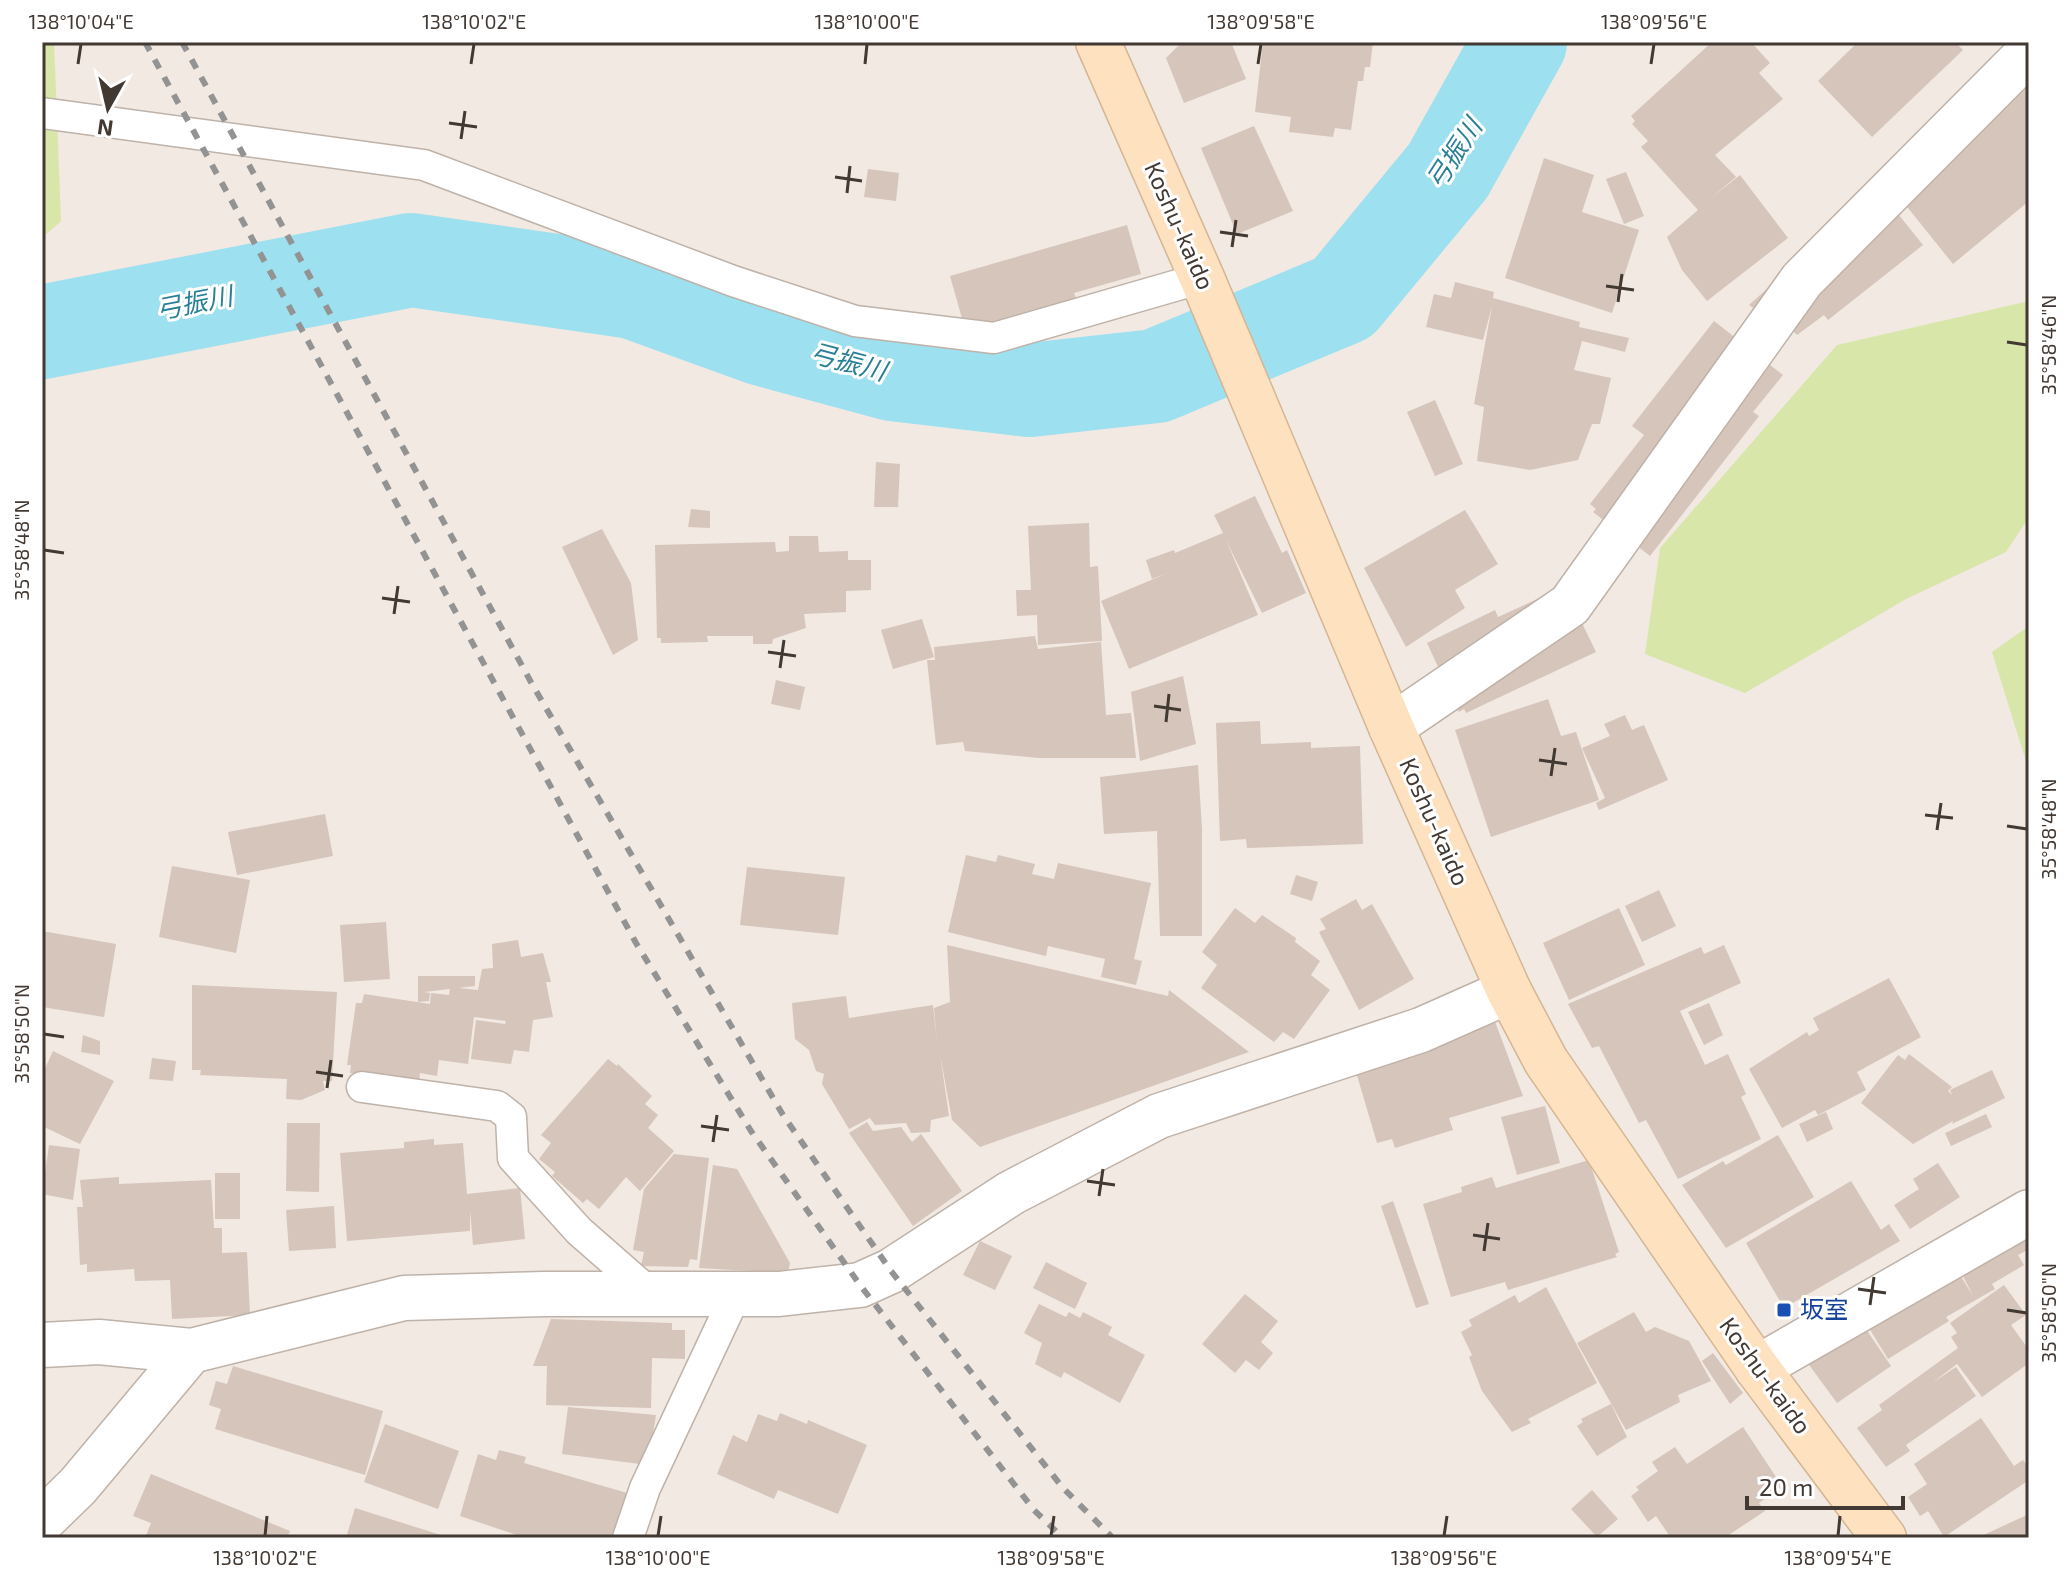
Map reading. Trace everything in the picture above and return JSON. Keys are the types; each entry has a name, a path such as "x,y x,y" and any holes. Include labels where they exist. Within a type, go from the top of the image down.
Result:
{"main road":[{"name":"Koshu-kaido","path":"1098,42 1202,278 1391,727 1509,991 1546,1061 1757,1368 1884,1538"}],"street":[{"path":"1391,727 1570,605 1802,280 2029,52"},
{"path":"42,1345 99,1342 191,1351 404,1298 779,1294 860,1285 891,1271 1011,1193 1159,1116 1421,1030 1509,991"},
{"path":"1757,1368 2029,1212"},
{"path":"42,1521 78,1486 191,1351"}],"lane":[{"path":"42,113 424,165 733,281 855,321 994,338 1202,278"},
{"path":"362,1087 497,1106 511,1117 513,1158 579,1231 651,1294"},
{"path":"628,1538 645,1488 736,1294"}],"green space":[{"path":"42,42 54,42 61,221 42,238"},
{"path":"2029,301 2029,517 2006,552 1906,599 1745,693 1645,654 1660,548 1837,345"},
{"path":"2029,626 2029,771 1992,652"}],"building":[{"path":"1182,42 1231,42 1246,79 1184,103 1166,58"},
{"path":"1263,42 1373,42 1370,67 1365,67 1363,81 1358,81 1351,130 1335,128 1333,137 1289,132 1291,117 1255,112"},
{"path":"1712,42 1751,42 1770,63 1759,73 1783,99 1715,155 1736,177 1710,199 1740,175 1788,238 1707,301 1682,270 1667,237 1698,210 1641,147 1648,141 1632,124 1635,121 1631,116"},
{"path":"1858,42 1955,42 1963,50 1872,137 1818,81"},
{"path":"2029,69 2029,201 1953,264 1900,198"},
{"path":"1254,126 1293,211 1237,234 1201,148"},
{"path":"1544,158 1594,175 1582,212 1639,230 1612,313 1505,278"},
{"path":"868,169 899,173 896,201 864,197"},
{"path":"1626,172 1644,216 1624,224 1606,179"},
{"path":"1878,189 1923,245 1828,320 1824,315 1797,335 1780,319 1775,324 1749,305"},
{"path":"1127,225 1141,274 1074,293 1076,298 1059,303 1060,308 1038,315 1037,309 1022,313 1023,319 965,329 950,276"},
{"path":"1455,282 1494,292 1493,298 1580,322 1579,327 1629,338 1625,352 1582,341 1574,370 1611,378 1600,424 1592,424 1578,460 1530,470 1477,461 1484,407 1474,404 1492,306 1483,340 1426,327 1434,294 1451,298"},
{"path":"1714,321 1783,375 1753,412 1759,416 1650,556 1593,512 1596,509 1590,504 1644,435 1632,426"},
{"path":"1435,400 1463,464 1435,476 1407,412"},
{"path":"876,462 900,464 898,507 874,507"},
{"path":"1255,496 1282,553 1287,550 1306,593 1262,613 1226,540 1258,615 1129,669 1101,601 1168,573 1152,579 1146,560 1174,550 1175,553 1223,533 1214,515"},
{"path":"691,509 710,511 710,528 688,527"},
{"path":"1465,510 1498,564 1455,590 1465,608 1406,647 1364,568"},
{"path":"1089,523 1090,567 1098,566 1102,641 1038,645 1037,615 1017,616 1016,590 1031,590 1028,526"},
{"path":"602,529 631,583 638,640 613,655 562,547"},
{"path":"789,536 818,536 819,552 848,551 848,560 871,560 871,590 846,591 846,612 804,614 806,628 773,639 772,644 753,644 753,636 707,636 708,642 661,643 661,638 657,638 655,545 775,542 776,552 789,551"},
{"path":"1559,589 1569,596 1596,652 1466,713 1464,709 1459,712 1427,643 1495,610 1498,617"},
{"path":"922,619 934,657 893,669 881,630"},
{"path":"1035,636 1038,649 1101,642 1106,715 1131,713 1136,758 1039,758 965,751 963,742 936,745 927,660 935,660 934,647"},
{"path":"1183,676 1196,744 1140,761 1131,692"},
{"path":"776,680 805,687 800,710 771,704"},
{"path":"1548,699 1561,736 1576,732 1599,800 1491,837 1455,730"},
{"path":"1625,715 1632,730 1644,725 1668,780 1599,810 1596,803 1605,798 1582,748 1610,736 1604,724"},
{"path":"1260,721 1261,744 1311,742 1311,748 1360,746 1363,844 1247,848 1246,839 1220,841 1216,723"},
{"path":"1198,765 1202,829 1202,936 1160,936 1157,831 1104,834 1100,777"},
{"path":"325,814 333,856 237,875 228,832"},
{"path":"966,855 996,862 998,855 1035,864 1032,874 1054,879 1058,863 1151,883 1134,959 1142,961 1136,985 1101,977 1105,959 1048,946 1046,956 948,932"},
{"path":"172,866 250,880 236,953 159,937"},
{"path":"747,867 845,877 838,935 740,925"},
{"path":"1296,875 1318,882 1312,901 1290,894"},
{"path":"1659,890 1676,926 1642,942 1625,906"},
{"path":"1356,899 1362,910 1372,904 1414,979 1359,1010 1319,932 1326,929 1320,919"},
{"path":"1235,908 1255,923 1262,915 1296,938 1295,942 1320,961 1311,975 1330,990 1294,1039 1283,1032 1274,1042 1201,988 1217,965 1202,952"},
{"path":"1619,908 1645,965 1569,1000 1543,943"},
{"path":"386,922 390,979 344,982 340,925"},
{"path":"42,931 116,944 104,1017 42,1007"},
{"path":"518,940 521,957 543,953 551,982 546,982 553,1017 533,1020 529,1052 514,1050 511,1064 471,1059 476,1020 505,1024 506,1021 474,1017 468,1064 439,1060 437,1076 420,1073 419,1082 350,1073 351,1065 347,1065 356,1003 362,1003 364,994 430,1004 431,993 449,995 450,987 478,990 482,969 493,968 492,944"},
{"path":"947,945 1168,996 1169,990 1249,1052 980,1147 952,1120 940,1054 949,1116 931,1120 930,1132 911,1133 906,1123 875,1125 870,1118 849,1129 822,1084 824,1074 816,1071 809,1050 795,1039 792,1003 846,996 849,1018 933,1005 937,1041 934,1008 950,1002"},
{"path":"1724,945 1741,983 1680,1011 1705,1065 1728,1054 1746,1094 1741,1097 1761,1139 1678,1179 1646,1120 1639,1123 1599,1046 1592,1048 1568,1004 1701,947 1704,954"},
{"path":"418,976 475,976 475,986 424,992 430,993 429,1001 418,1002"},
{"path":"1889,978 1921,1037 1857,1072 1866,1090 1818,1115 1815,1110 1782,1128 1749,1069 1807,1032 1809,1036 1819,1030 1813,1018"},
{"path":"192,985 337,992 332,1081 323,1081 325,1090 301,1100 286,1099 287,1079 200,1075 201,1070 192,1070"},
{"path":"1709,1003 1723,1035 1704,1045 1688,1012"},
{"path":"1494,1019 1523,1096 1449,1118 1453,1130 1395,1148 1392,1139 1377,1143 1353,1062"},
{"path":"83,1035 100,1041 100,1055 81,1052"},
{"path":"53,1051 114,1081 80,1144 42,1126 42,1075"},
{"path":"1909,1054 1952,1087 1948,1091 1952,1095 1950,1090 1992,1070 2005,1098 1952,1124 1953,1121 1913,1144 1861,1103 1898,1055 1905,1060"},
{"path":"152,1058 176,1061 173,1081 149,1079"},
{"path":"608,1059 618,1064 652,1096 645,1104 658,1115 648,1128 674,1151 640,1191 626,1177 599,1209 587,1199 583,1203 552,1176 555,1172 539,1159 551,1143 541,1135"},
{"path":"1545,1106 1560,1163 1517,1175 1501,1117"},
{"path":"1826,1112 1833,1129 1807,1142 1799,1124"},
{"path":"1986,1114 1992,1127 1951,1146 1945,1133"},
{"path":"867,1122 873,1131 901,1127 912,1142 921,1134 962,1191 913,1226 849,1133"},
{"path":"287,1123 320,1123 319,1192 286,1191"},
{"path":"1778,1135 1814,1197 1726,1248 1682,1185 1723,1161 1726,1165"},
{"path":"434,1139 434,1145 463,1143 467,1194 520,1188 525,1239 473,1245 470,1210 470,1231 347,1241 340,1153 404,1148 404,1142"},
{"path":"49,1145 80,1149 73,1200 42,1194"},
{"path":"674,1154 709,1158 697,1260 690,1259 688,1267 641,1266 644,1252 633,1250 644,1189"},
{"path":"1589,1160 1619,1252 1615,1254 1617,1257 1508,1290 1505,1282 1451,1297 1423,1204 1462,1192 1461,1187 1492,1177 1496,1188"},
{"path":"1938,1163 1960,1197 1910,1229 1894,1205 1919,1189 1913,1179"},
{"path":"713,1165 737,1169 790,1263 788,1273 699,1268"},
{"path":"215,1173 240,1173 240,1219 215,1219"},
{"path":"119,1177 119,1184 211,1180 214,1228 222,1228 222,1253 247,1252 250,1315 172,1319 170,1280 135,1281 134,1269 87,1272 87,1264 80,1265 77,1207 83,1207 80,1180"},
{"path":"1851,1181 1881,1230 1889,1224 1900,1241 1784,1308 1746,1243"},
{"path":"1393,1201 1429,1304 1416,1308 1381,1206"},
{"path":"334,1206 336,1248 289,1251 286,1210"},
{"path":"2015,1217 2029,1241 2029,1249 2018,1255 2024,1265 1992,1284 1995,1289 1946,1317 1949,1321 1888,1359 1856,1307 1951,1260 1973,1296 1949,1248"},
{"path":"980,1241 1012,1256 995,1290 963,1275"},
{"path":"1046,1262 1087,1283 1075,1309 1033,1288"},
{"path":"2004,1285 2026,1315 2011,1325 2029,1350 2029,1363 1982,1397 1957,1364 1932,1383 1956,1367 1976,1396 1906,1445 1910,1451 1886,1467 1857,1428 1882,1410 1879,1405 1958,1348 1951,1337 1957,1333 1950,1323"},
{"path":"1546,1287 1597,1383 1528,1419 1531,1423 1512,1432 1482,1391 1469,1357 1472,1355 1461,1332 1472,1326 1469,1320 1515,1295 1519,1303"},
{"path":"1245,1294 1278,1321 1261,1342 1273,1353 1259,1370 1246,1360 1235,1373 1202,1344"},
{"path":"1039,1304 1066,1317 1069,1312 1080,1318 1083,1312 1112,1327 1108,1335 1145,1355 1120,1403 1064,1372 1061,1378 1035,1364 1042,1343 1024,1333"},
{"path":"1851,1307 1891,1366 1837,1403 1793,1343"},
{"path":"1634,1312 1646,1332 1655,1327 1689,1341 1711,1381 1678,1395 1680,1402 1626,1430 1577,1343"},
{"path":"551,1319 672,1323 672,1330 685,1330 685,1359 652,1358 651,1408 546,1405 547,1366 533,1366"},
{"path":"1713,1353 1743,1393 1730,1404 1702,1361"},
{"path":"233,1366 383,1411 365,1475 215,1429 221,1409 209,1405 216,1381 227,1384"},
{"path":"1611,1404 1627,1437 1597,1456 1577,1426 1583,1422 1581,1419"},
{"path":"568,1407 656,1415 648,1465 562,1454"},
{"path":"780,1413 807,1424 808,1420 867,1445 838,1514 778,1490 774,1499 717,1474 733,1435 747,1442 758,1414 777,1421"},
{"path":"1981,1418 2014,1466 2023,1460 2029,1468 2029,1480 1944,1537 1928,1511 1920,1516 1908,1497 1927,1484 1914,1464"},
{"path":"385,1424 459,1451 438,1509 364,1482"},
{"path":"1743,1427 1782,1486 1759,1503 1765,1511 1724,1538 1709,1535 1671,1538 1656,1516 1648,1522 1631,1496 1639,1490 1636,1487 1658,1471 1652,1462 1675,1447 1687,1464"},
{"path":"499,1450 526,1457 524,1463 634,1495 621,1538 526,1538 460,1516 478,1454 496,1460"},
{"path":"151,1474 290,1531 287,1538 145,1538 151,1523 133,1516"},
{"path":"1592,1490 1618,1519 1597,1537 1571,1509"},
{"path":"355,1508 441,1535 346,1538"},
{"path":"2029,1514 2029,1538 1977,1538"}],"waterway":[{"name":"弓振川","path":"42,332 411,260 633,292 763,339 892,374 1030,390 1156,376 1343,298 1448,171 1520,42"}],"railway":[{"path":"145,42 636,943 751,1131 860,1285 1034,1510 1063,1538"},
{"path":"182,42 532,684 783,1115 891,1271 1063,1488 1113,1538"}],"place":[{"name":"坂室","path":"1784,1310"}]}
